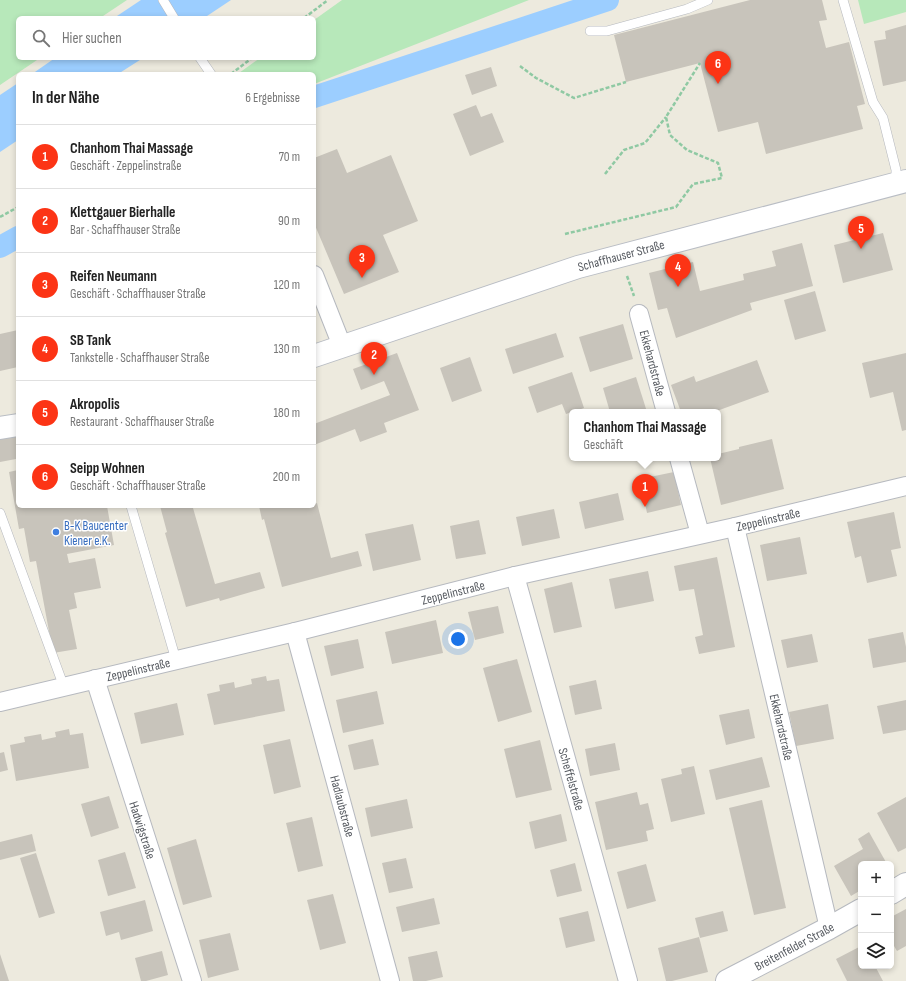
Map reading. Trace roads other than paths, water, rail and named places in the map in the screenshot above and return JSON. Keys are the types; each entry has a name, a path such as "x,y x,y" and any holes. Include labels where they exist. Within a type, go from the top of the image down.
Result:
{"main road":[{"name":"Schaffhauser Straße","path":"316,355 578,267 901,183"},
{"path":"0,428 16,425"},
{"path":"894,890 906,884"},
{"name":"Breitenfelder Straße","path":"727,981 858,912"}],"street":[{"path":"316,280 342,346"},
{"name":"Ekkehardstraße","path":"639,314 665,409"},
{"path":"680,461 700,534"},
{"name":"Zeppelinstraße","path":"0,702 295,632 515,576 735,527 906,486"},
{"name":"Ekkehardstraße","path":"735,527 829,928"},
{"name":"Scheffelstraße","path":"515,576 628,981"},
{"name":"Hadlaubstraße","path":"295,632 390,981"},
{"name":"Hadwigstraße","path":"95,679 192,981"}],"lane":[{"path":"163,0 173,16"},
{"path":"590,31 607,31 687,9 708,0"},
{"path":"843,0 873,102 883,118 896,170 901,183"},
{"path":"201,60 210,72"},
{"path":"132,508 176,660"},
{"path":"0,513 64,687"}],"water":[{"path":"141,0 231,0 207,16 117,16"},
{"path":"52,60 140,60 121,72 35,72"},
{"path":"16,84 16,141 0,152 0,95"}],"waterway":[{"path":"316,96 608,0"},
{"path":"0,247 16,238"}],"place":[{"name":"Seipp Wohnen","path":"718,84"},
{"name":"Akropolis","path":"861,249"},
{"name":"Reifen Neumann","path":"362,278"},
{"name":"SB Tank","path":"678,287"},
{"name":"Klettgauer Bierhalle","path":"374,375"},
{"name":"Chanhom Thai Massage","path":"645,507"},
{"name":"B-K Baucenter Kiener e.K.","path":"56,532"}]}
